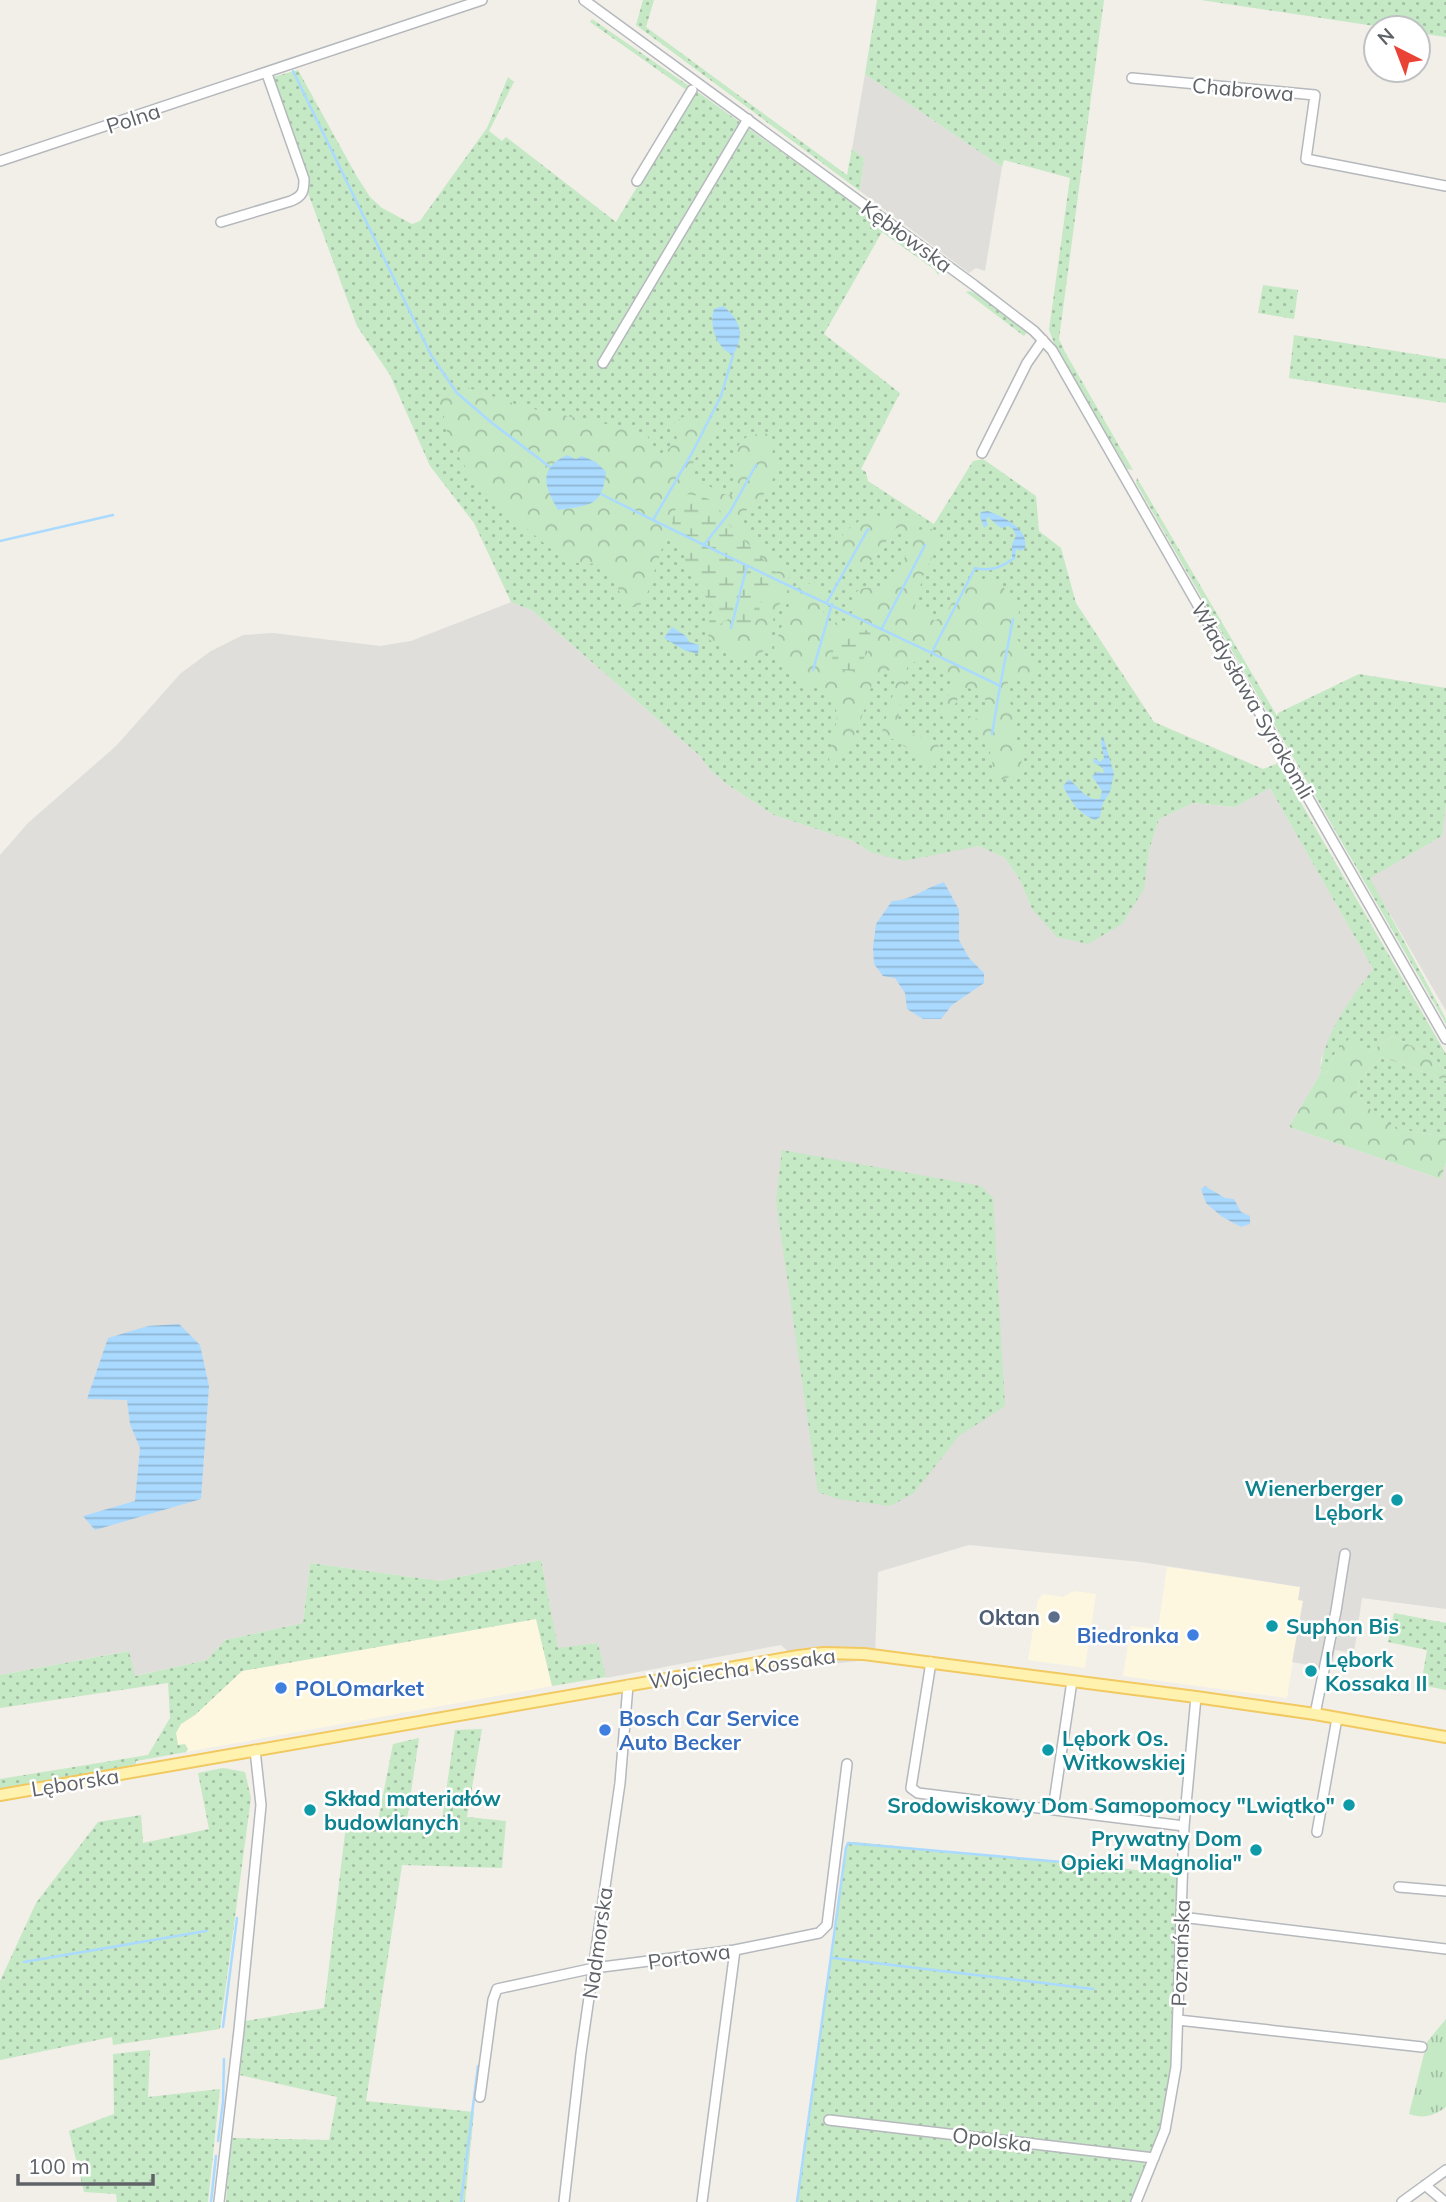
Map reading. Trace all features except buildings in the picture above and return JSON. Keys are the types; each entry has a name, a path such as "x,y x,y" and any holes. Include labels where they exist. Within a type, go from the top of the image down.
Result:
{"main road":[{"name":"Wojciecha Kossaka","path":"150,1770 824,1653 863,1654 931,1662 1196,1697 1446,1737"},
{"name":"Lęborska","path":"0,1795 150,1770"}],"street":[{"name":"Polna","path":"0,162 482,0"},
{"name":"Kębłowska","path":"584,0 974,285 1043,340 1059,361"},
{"path":"221,222 291,201 298,198 304,190 304,179 267,74"},
{"name":"Chabrowa","path":"1132,78 1315,95 1306,159 1446,186"},
{"path":"637,181 692,90"},
{"path":"603,363 748,119"},
{"path":"982,453 1027,363 1043,340"},
{"name":"Władysława Syrokomli","path":"1059,361 1446,1039"},
{"path":"1315,1714 1345,1553"},
{"path":"931,1662 912,1788 918,1793 1184,1826"},
{"path":"1053,1809 1072,1681"},
{"name":"Nadmorska","path":"564,2202 620,1783 628,1685"},
{"name":"Poznańska","path":"1136,2202 1166,2130 1173,2094 1184,1826 1196,1697"},
{"path":"1317,1832 1337,1718"},
{"path":"219,2202 261,1805 254,1750"},
{"name":"Portowa","path":"480,2097 493,2000 497,1989 594,1968 735,1950 819,1933 827,1925 847,1764"},
{"path":"1399,1887 1446,1891"},
{"path":"1181,1917 1446,1949"},
{"path":"702,2202 735,1950"},
{"path":"1178,2020 1422,2047"},
{"name":"Opolska","path":"829,2120 1154,2158"},
{"path":"1402,2202 1446,2170"},
{"path":"1425,2185 1445,2202"}],"shaded area":[{"path":"865,74 1002,167 985,271 976,268 969,273 860,191 864,158 852,149"},
{"path":"511,602 533,611 700,756 710,770 774,815 853,841 870,852 949,850 979,846 1005,858 1020,880 1032,909 1122,924 1143,889 1149,850 1159,819 1193,803 1235,807 1270,788 1373,969 1349,1003 1321,1059 1320,1074 1289,1127 1441,1179 1446,1162 1446,1609 1362,1598 1354,1653 1335,1650 1332,1669 1292,1662 1303,1601 1298,1600 1300,1587 1141,1562 969,1545 878,1572 875,1659 805,1667 781,1645 606,1678 598,1643 558,1649 541,1560 440,1581 310,1563 303,1623 225,1640 207,1660 134,1676 128,1651 0,1675 0,855 28,823 116,746 181,673 211,651 243,635 273,633 380,646 411,641"},
{"path":"1446,803 1446,1011 1369,878 1442,836"},
{"path":"1167,1567 1300,1587 1303,1600 1287,1698 1123,1676 1131,1626 1158,1629"},
{"path":"1074,1591 1096,1594 1085,1668 1028,1660 1038,1600 1043,1594 1063,1597"},
{"path":"536,1619 552,1686 186,1752 188,1749 178,1745 176,1733 181,1724 195,1715 242,1671"}],"green space":[{"path":"643,0 654,0 646,27 847,175 852,149 864,158 860,191 636,25"},
{"path":"877,0 1104,0 1059,339 1133,470 1127,469 1055,345 1049,330 1070,178 1004,160 1002,167 865,74"},
{"path":"1201,0 1446,0 1446,37 1432,35 1432,14 1362,14 1362,24"},
{"path":"592,19 689,86 685,89 590,22"},
{"path":"298,70 370,197 382,208 412,224 420,221 487,128 508,77 514,82 489,131 502,141 506,137 616,222 695,90 939,265 941,270 938,275 935,270 882,232 824,334 900,393 861,469 866,472 868,481 934,524 973,461 983,459 1036,496 1039,531 1061,548 1076,603 1154,722 1263,769 1278,763 1446,1054 1446,1071 1429,1055 1392,1036 1369,1053 1336,1051 1327,1073 1320,1074 1322,1059 1332,1031 1373,969 1270,788 1235,807 1193,803 1159,819 1149,850 1144,889 1122,924 1088,944 1057,937 1032,909 1020,880 1005,858 979,846 904,861 870,852 853,841 774,815 710,770 700,756 533,611 511,602 474,523 430,466 390,375 357,326 266,79"},
{"path":"1263,285 1298,290 1294,319 1258,313"},
{"path":"970,291 1028,331 1024,336 966,292"},
{"path":"1294,335 1446,359 1446,403 1289,378"},
{"path":"469,388 524,407 626,428 647,435 654,450 660,454 670,448 677,438 674,423 683,417 708,422 713,429 695,459 692,473 696,479 728,495 732,495 739,445 745,438 755,434 771,434 774,445 771,459 777,467 774,476 763,495 740,515 739,521 789,576 787,593 775,611 768,645 760,655 747,658 737,656 730,648 708,638 713,607 693,579 686,564 684,548 675,538 666,536 646,597 638,608 629,605 621,596 612,572 600,564 577,563 551,549 484,493 448,442 446,422 438,401 444,393"},
{"path":"1137,478 1277,716 1278,713 1359,674 1446,688 1446,803 1442,836 1370,878 1446,1019 1446,1024 1136,483"},
{"path":"685,494 699,496 715,503 724,520 781,577 780,588 760,603 759,618 750,626 729,619 711,633 708,627 713,607 693,579 686,564 684,548 675,538 672,522 676,507"},
{"path":"876,515 895,521 910,518 920,522 917,530 932,529 940,534 923,576 915,606 935,621 947,611 960,590 986,578 1001,583 1019,612 1016,637 1035,665 1034,677 1024,681 1010,680 1005,687 1006,696 1016,713 1014,737 1023,755 1019,772 1003,780 992,774 991,755 967,720 970,717 977,719 985,710 986,700 969,688 962,688 950,717 945,719 939,713 949,693 950,680 944,670 922,657 907,667 898,720 911,734 938,743 940,758 934,766 895,740 881,735 897,681 890,670 874,675 865,709 851,741 839,762 829,763 837,720 833,701 827,692 815,683 807,686 791,675 774,648 794,591 805,582 825,593 823,610 827,623 849,622 856,611 853,595 866,588 881,589 897,570 908,549 909,533 896,528 874,558 859,567 848,564 839,555 838,541 846,532 859,521"},
{"path":"860,627 870,632 871,643 867,653 854,671 839,670 832,663 835,642 846,631"},
{"path":"1392,1036 1429,1055 1446,1071 1446,1081 1399,1062 1381,1058 1360,1079 1357,1093 1377,1116 1390,1125 1424,1134 1446,1135 1446,1162 1441,1179 1289,1127 1320,1074 1327,1073 1336,1051 1350,1038 1369,1053"},
{"path":"1381,1058 1399,1062 1446,1081 1446,1135 1424,1134 1397,1127 1384,1122 1369,1109 1357,1093 1360,1079"},
{"path":"782,1150 981,1186 993,1198 1005,1406 959,1436 914,1493 890,1506 838,1499 818,1492 776,1201"},
{"path":"541,1560 558,1648 598,1643 606,1677 552,1686 536,1619 242,1671 195,1715 181,1724 176,1733 178,1745 185,1744 188,1749 186,1752 136,1761 136,1764 56,1781 0,1789 0,1779 148,1755 170,1718 168,1683 0,1708 0,1675 129,1651 135,1676 207,1660 225,1640 303,1623 310,1563 440,1581"},
{"path":"1394,1613 1446,1623 1446,1690 1421,1685 1427,1650 1388,1642"},
{"path":"482,1729 467,1817 506,1821 502,1868 402,1865 366,2101 474,2112 465,2202 226,2202 230,2138 329,2140 337,2097 240,2075 245,2021 324,2008 346,1825 378,1821 393,1744 419,1738 407,1819 441,1826 455,1730"},
{"path":"223,1768 245,1772 251,1798 220,2029 113,2045 112,2037 0,2060 0,1981 36,1903 98,1822 141,1815 143,1843 209,1829 198,1773"},
{"path":"848,1843 1178,1874 1171,2067 1158,2137 1131,2202 797,2202 846,1848"},
{"path":"1446,2019 1446,2107 1428,2116 1409,2114 1427,2042"},
{"path":"150,2050 148,2097 220,2089 208,2202 117,2202 116,2194 84,2192 69,2131 114,2114 113,2054"}],"water":[{"path":"723,306 734,317 739,329 739,341 733,355 718,342 713,329 714,309"},
{"path":"567,455 576,459 582,456 596,462 606,472 601,492 592,503 558,510 546,479 551,466"},
{"path":"988,511 1014,524 1023,535 1025,548 1021,551 1016,549 1015,559 1012,561 1012,544 1016,536 1013,529 1008,526 1001,528 988,517 988,525 984,528 980,516 981,512"},
{"path":"672,627 686,636 689,642 699,645 698,654 684,650 664,638"},
{"path":"1103,736 1114,774 1100,817 1095,820 1076,807 1063,786 1069,779 1087,796 1100,799 1102,791 1092,776 1097,772 1104,773 1103,768 1093,762 1094,758 1100,762 1104,758 1101,743"},
{"path":"944,882 959,910 959,940 969,958 984,973 984,983 952,1005 941,1019 923,1019 907,1009 905,993 895,978 883,976 874,964 876,924 892,901"},
{"path":"1205,1186 1225,1198 1234,1199 1241,1212 1250,1216 1250,1224 1241,1227 1221,1216 1206,1203 1201,1189"},
{"path":"179,1324 200,1345 209,1386 201,1499 95,1530 83,1516 135,1501 140,1448 130,1424 127,1400 87,1399 108,1338 148,1326"}],"waterway":[{"path":"293,71 431,355 457,393 550,467"},
{"path":"653,520 721,396 733,355"},
{"path":"703,546 730,512 756,465"},
{"path":"601,494 1000,686 1013,619"},
{"path":"0,541 113,515"},
{"path":"827,602 868,529"},
{"path":"882,628 925,545"},
{"path":"932,652 975,568 994,568 1011,560"},
{"path":"731,628 747,566"},
{"path":"813,670 832,604"},
{"path":"992,734 1000,686"},
{"path":"797,2202 848,1843 1062,1862"},
{"path":"223,2027 237,1918"},
{"path":"24,1962 206,1931"},
{"path":"833,1958 1093,1989"},
{"path":"218,2141 223,2102 224,2059"},
{"path":"461,2202 478,2066"},
{"path":"211,2202 216,2156"},
{"path":"1131,2202 1137,2187"}],"place":[{"name":"Wienerberger Lębork","path":"1397,1500"},
{"name":"Oktan","path":"1054,1617"},
{"name":"Suphon Bis","path":"1272,1626"},
{"name":"Biedronka","path":"1193,1635"},
{"name":"Lębork Kossaka II","path":"1311,1671"},
{"name":"POLOmarket","path":"281,1688"},
{"name":"Bosch Car Service Auto Becker","path":"605,1730"},
{"name":"Lębork Os. Witkowskiej","path":"1048,1750"},
{"name":"Srodowiskowy Dom Samopomocy \"Lwiątko\"","path":"1349,1805"},
{"name":"Skład materiałów budowlanych","path":"310,1810"},
{"name":"Prywatny Dom Opieki \"Magnolia\"","path":"1256,1850"}]}
